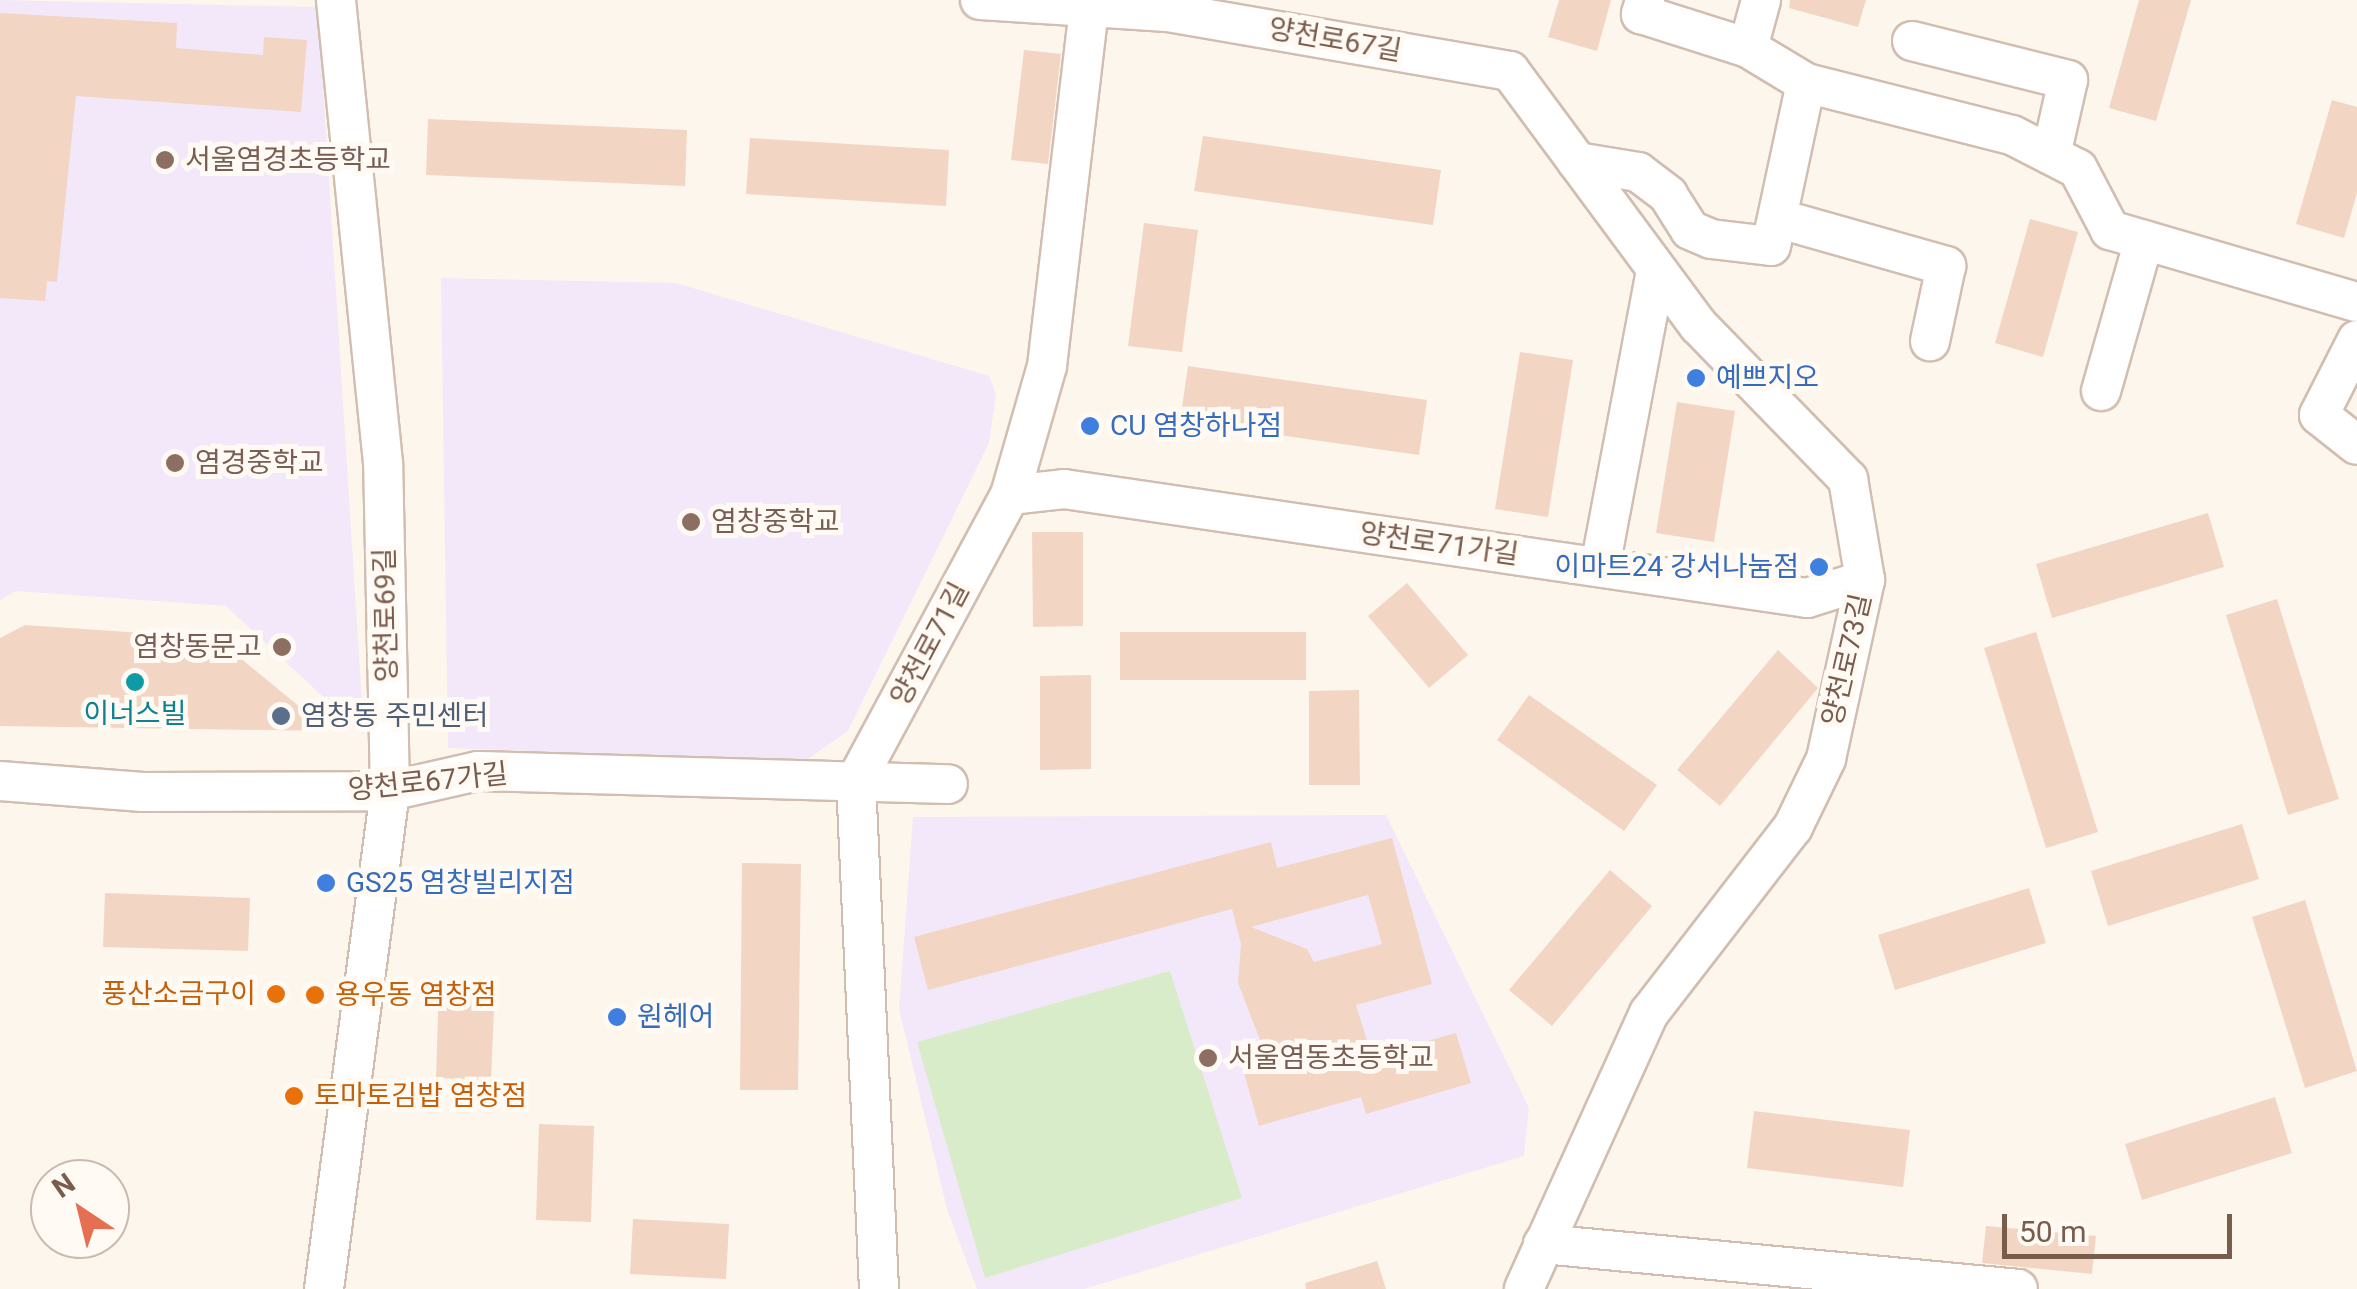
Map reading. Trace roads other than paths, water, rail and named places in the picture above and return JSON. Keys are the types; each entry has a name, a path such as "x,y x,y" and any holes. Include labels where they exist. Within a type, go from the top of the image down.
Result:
{"street":[{"name":"양천로69길","path":"324,1289 390,792 383,463 336,0"},
{"name":"양천로67길","path":"980,0 1168,12 1510,71"},
{"path":"1646,0 1641,14 1748,48 1806,83 1925,110 2052,151 2078,169 2110,230 2357,302"},
{"path":"1748,48 1761,0"},
{"name":"양천로71길","path":"856,781 1010,495 1048,366 1089,7"},
{"path":"1912,41 2068,80 2052,151"},
{"name":"양천로73길","path":"1510,71 1698,326 1848,478 1865,580 1826,759 1793,827 1648,1013 1524,1289"},
{"path":"1577,162 1638,172 1668,195 1690,230 1711,239 1770,246 1780,220 1806,83"},
{"path":"1780,220 1946,266 1930,341"},
{"path":"2101,391 2144,240"},
{"path":"1600,567 1656,271"},
{"path":"2357,340 2320,415 2357,445"},
{"name":"양천로71가길","path":"1010,495 1064,488 1807,598 1865,580"},
{"name":"양천로67가길","path":"0,781 143,792 390,792 478,771 948,784"},
{"path":"856,781 879,1289"},
{"path":"1543,1244 2018,1289"}],"place":[{"name":"서울염경초등학교","path":"165,160"},
{"name":"예쁘지오","path":"1696,378"},
{"name":"CU 염창하나점","path":"1090,426"},
{"name":"염경중학교","path":"175,463"},
{"name":"염창중학교","path":"691,522"},
{"name":"이마트24 강서나눔점","path":"1819,567"},
{"name":"염창동문고","path":"282,647"},
{"name":"이너스빌","path":"135,682"},
{"name":"염창동 주민센터","path":"281,716"},
{"name":"GS25 염창빌리지점","path":"326,883"},
{"name":"풍산소금구이","path":"276,994"},
{"name":"용우동 염창점","path":"315,995"},
{"name":"원헤어","path":"617,1017"},
{"name":"서울염동초등학교","path":"1208,1058"},
{"name":"토마토김밥 염창점","path":"294,1096"}]}
